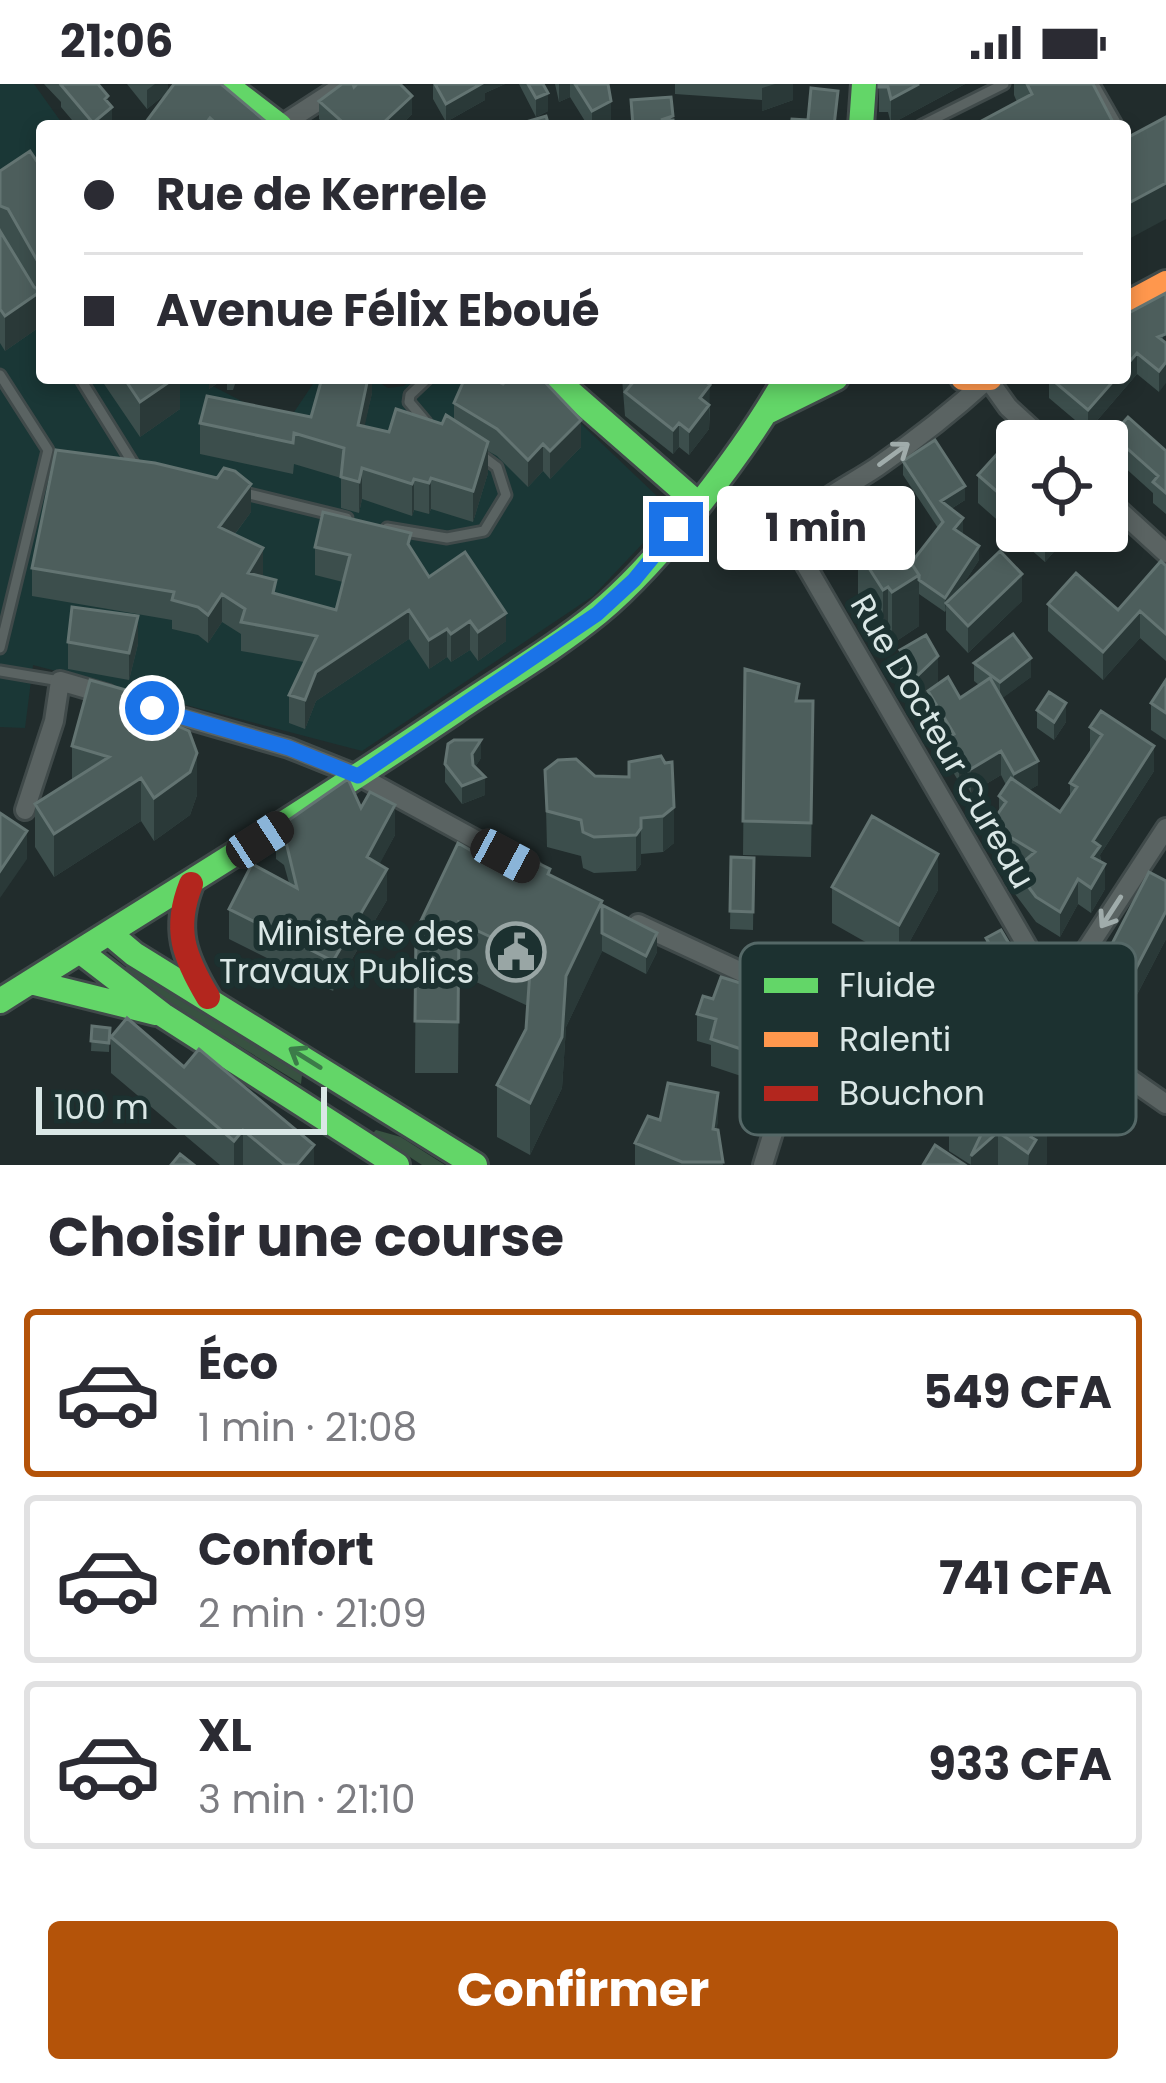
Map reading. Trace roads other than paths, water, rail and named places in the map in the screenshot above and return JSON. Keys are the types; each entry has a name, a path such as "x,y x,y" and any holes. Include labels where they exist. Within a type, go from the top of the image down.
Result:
{"main road":[{"path":"224,84 272,120"},
{"path":"861,120 864,84"},
{"path":"1131,302 1166,283"},
{"path":"561,384 697,503"},
{"path":"0,1001 358,776 597,614 634,580 697,503 767,412 783,384"},
{"path":"767,412 824,384"},
{"path":"191,884 177,927 184,954 210,1000"},
{"path":"109,934 475,1165"},
{"path":"81,952 163,1015 397,1165"},
{"path":"31,982 163,1015"},
{"path":"346,1133 366,1096"}],"street":[{"path":"289,120 345,84"},
{"name":"Rue Docteur Cureau","path":"983,384 892,456 804,514 794,529 797,550 1025,943"},
{"path":"992,384 1022,420"},
{"path":"1128,518 1166,553"},
{"path":"25,810 54,721 60,681 289,748 358,776 547,878"},
{"path":"1091,943 1166,828"},
{"path":"624,917 740,971"},
{"name":"Rue Docteur Cureau","path":"1136,1081 1166,1104"},
{"path":"763,1165 772,1135"}],"lane":[{"path":"932,120 1004,84"},
{"path":"1094,84 1115,120"},
{"path":"0,375 48,450 0,648"},
{"path":"84,384 134,465"},
{"path":"422,384 410,395 409,403 421,419 439,429"},
{"path":"48,450 70,454"},
{"path":"383,527 447,538 484,531 506,495 506,485 490,459 470,450"},
{"path":"112,461 156,471"},
{"path":"225,488 361,522"},
{"path":"0,671 60,681"}],"place":[{"name":"Ministère des Travaux Publics","path":"516,952"}]}
